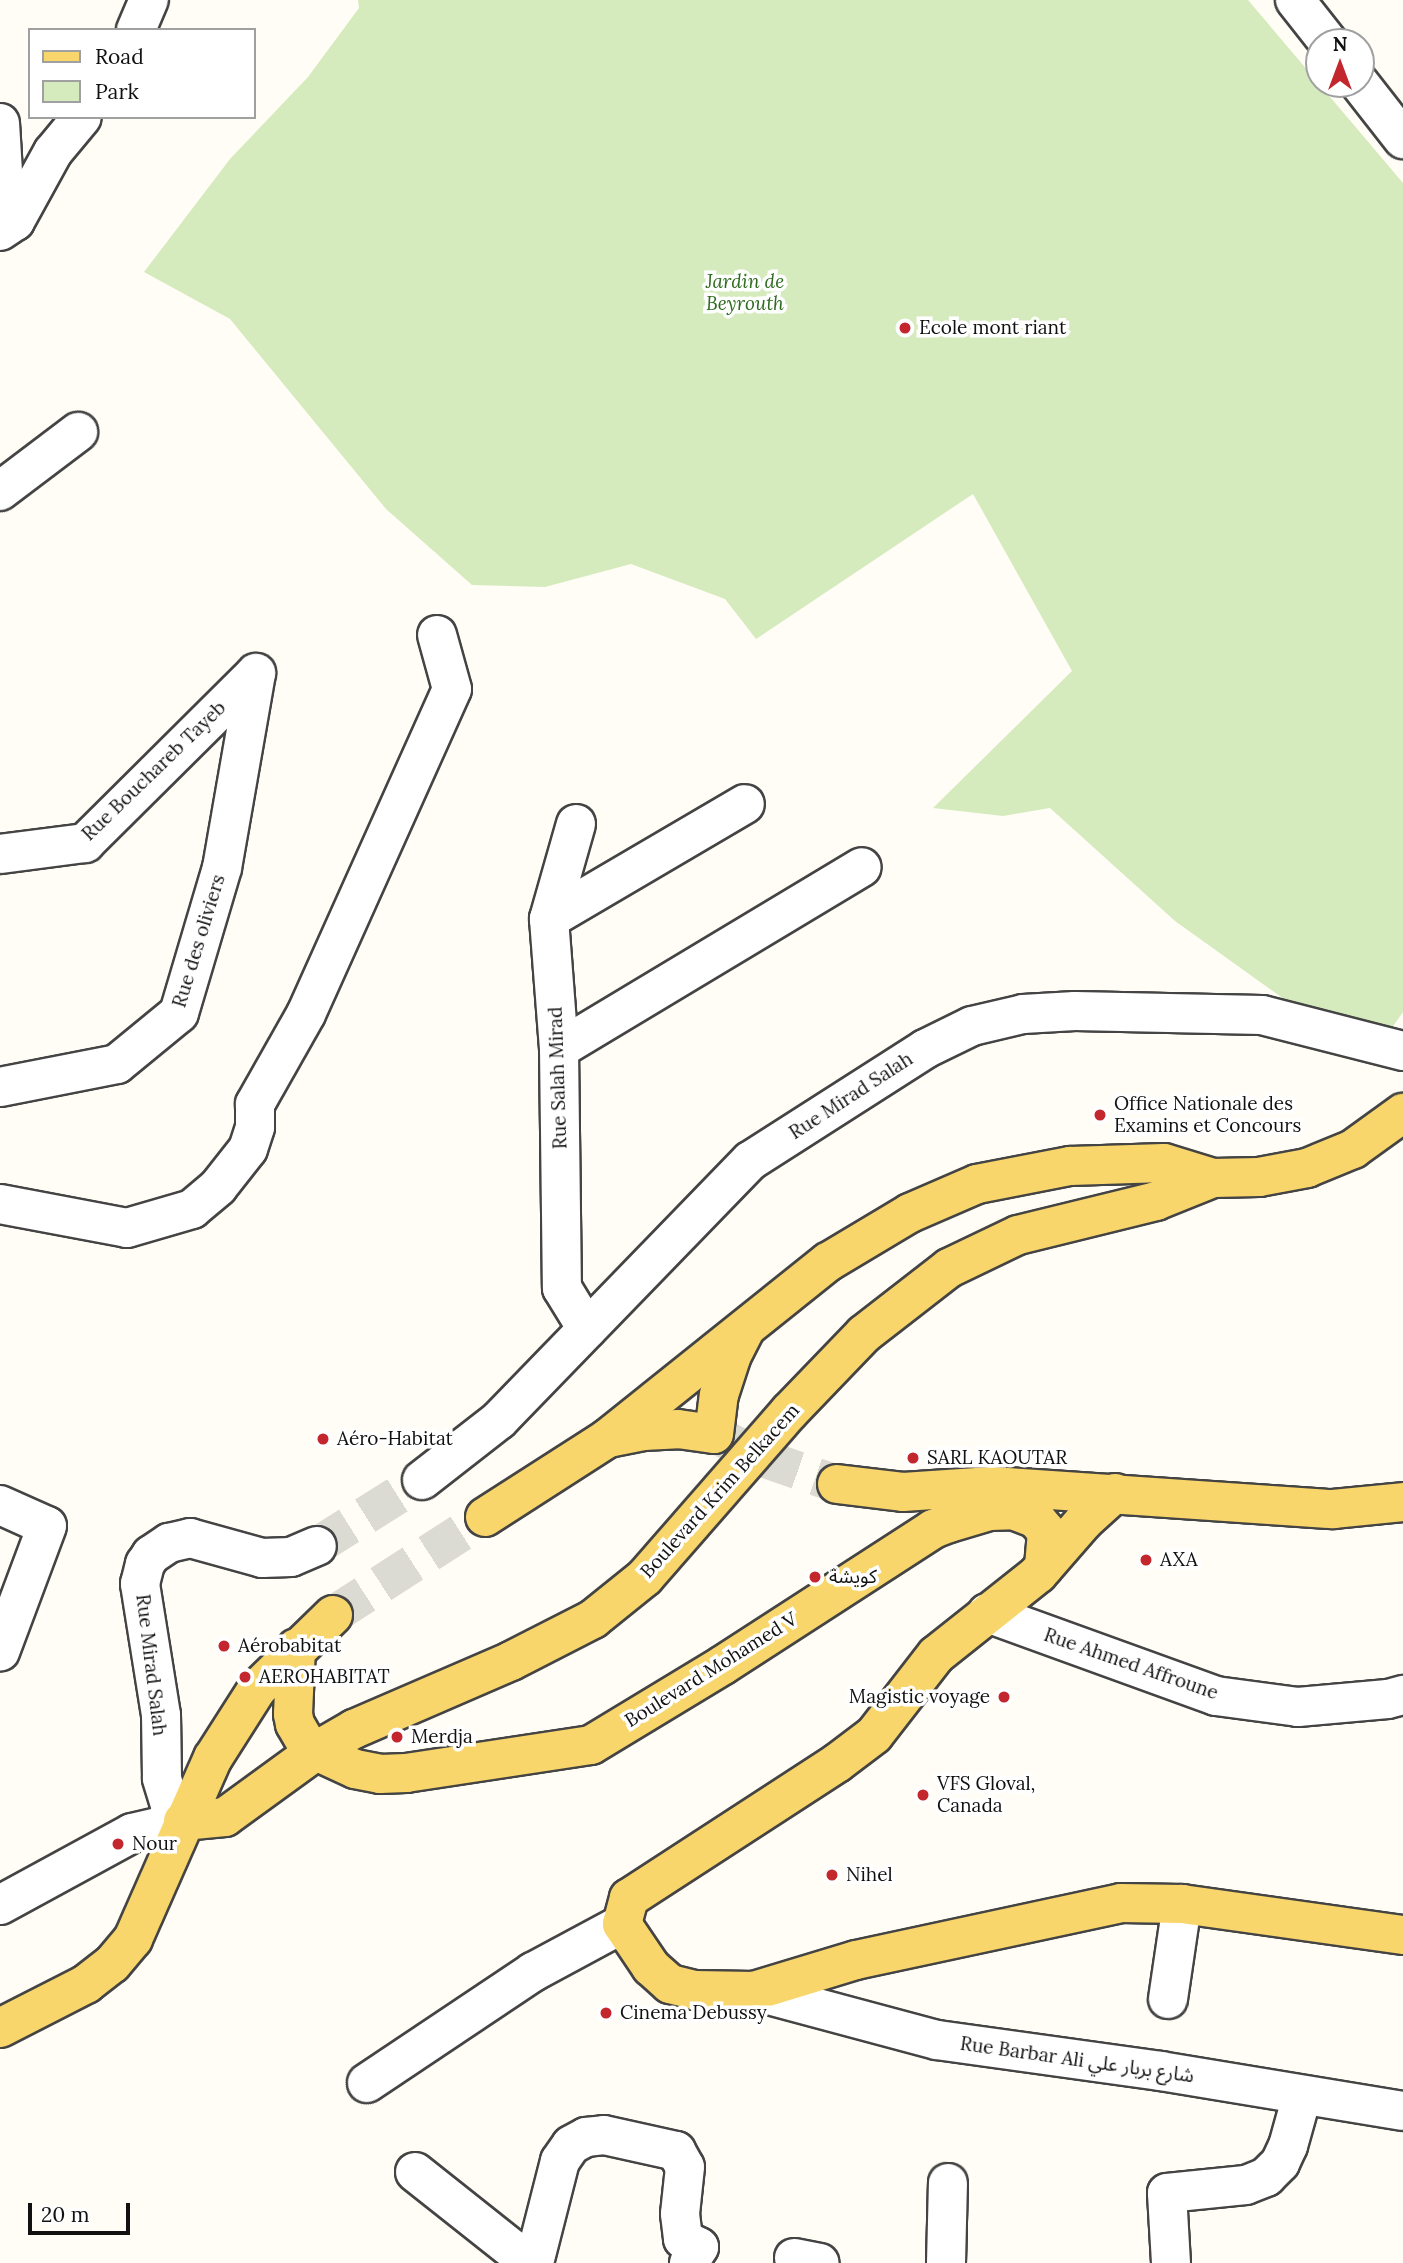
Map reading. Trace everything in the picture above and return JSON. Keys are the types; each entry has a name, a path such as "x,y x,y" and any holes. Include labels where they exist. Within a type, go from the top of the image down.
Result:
{"main road":[{"path":"485,1517 608,1438 828,1262 910,1213 977,1184 1069,1166 1164,1163 1213,1178 1259,1177 1307,1168 1353,1149 1403,1113"},
{"name":"Boulevard Krim Belkacem","path":"183,1821 225,1817 316,1751 354,1729 511,1661 593,1619 645,1577 789,1412 864,1334 949,1268 1018,1235 1156,1201 1213,1178"},
{"path":"608,1438 643,1431 678,1429 714,1434 719,1395 727,1370 750,1322"},
{"path":"837,1483 902,1492 992,1486 1334,1509 1403,1502"},
{"path":"1115,1493 1084,1521 1044,1567 936,1656 874,1735 837,1763 629,1898 622,1924 651,1967 670,1984 694,1990 754,1992 856,1960 1121,1903 1182,1904 1403,1935"},
{"name":"Boulevard Mohamed V","path":"316,1751 355,1769 380,1774 591,1745 723,1665 933,1529 989,1511 1013,1510 1036,1519 1047,1532 1044,1567"},
{"path":"0,2028 86,1983 112,1964 133,1939 213,1758 257,1689 296,1648 333,1615"},
{"path":"296,1648 295,1724 305,1741 316,1751"}],"street":[{"path":"137,28 149,0"},
{"path":"1295,0 1317,28"},
{"path":"1371,98 1403,139"},
{"path":"8,226 53,152 80,119"},
{"path":"0,123 8,226"},
{"path":"0,491 78,432"},
{"path":"0,1204 127,1228 192,1209 218,1187 248,1149 256,1127 255,1104 306,1014 452,689 438,635"},
{"name":"Rue Bouchareb Tayeb","path":"0,854 85,843 256,673"},
{"name":"Rue des oliviers","path":"0,1087 117,1065 179,1013 222,868 256,673"},
{"path":"550,919 745,804"},
{"name":"Rue Salah Mirad","path":"576,824 550,919 559,1049 562,1288 587,1329"},
{"path":"559,1049 862,867"},
{"name":"Rue Mirad Salah","path":"422,1480 499,1420 750,1161 925,1049 972,1026 1023,1014 1074,1011 1262,1015 1403,1051"},
{"path":"0,1505 47,1526 0,1652"},
{"name":"Rue Mirad Salah","path":"183,1821 170,1805 162,1778 161,1715 140,1584 145,1564 159,1548 179,1539 201,1540 269,1559 290,1557 317,1546"},
{"name":"Rue Ahmed Affroune","path":"987,1613 1216,1696 1298,1707 1388,1699 1403,1695"},
{"path":"0,1905 132,1833 183,1821"},
{"path":"1168,1999 1182,1904"},
{"path":"367,2083 533,1972 622,1924"},
{"name":"Rue Barbar Ali شارع بربار علي","path":"754,1992 937,2039 1161,2071 1403,2111"},
{"path":"1171,2263 1167,2193 1246,2185 1266,2177 1280,2163 1288,2146 1303,2096"},
{"path":"415,2172 532,2263 560,2161 571,2145 586,2137 604,2135 676,2151 685,2167 680,2214 683,2239 699,2246 689,2263"},
{"path":"946,2263 948,2183"}],"green space":[{"name":"Jardin de Beyrouth","path":"358,0 1248,0 1305,67 1305,98 1331,98 1403,183 1403,1012 1387,1035 1284,999 1175,921 1050,808 1003,816 933,808 1072,671 973,494 756,639 725,599 631,564 545,587 472,585 386,509 230,319 144,272 230,159 308,77 359,8"}],"tunnel":[{"path":"714,1434 762,1458 837,1484"},
{"path":"317,1546 422,1480"},
{"path":"333,1615 485,1517"}],"place":[{"name":"Ecole mont riant","path":"905,328"},
{"name":"Office Nationale des Examins et Concours","path":"1100,1115"},
{"name":"Aéro-Habitat","path":"323,1439"},
{"name":"SARL KAOUTAR","path":"913,1458"},
{"name":"AXA","path":"1146,1560"},
{"name":"كويشة","path":"815,1577"},
{"name":"Aérobabitat","path":"224,1646"},
{"name":"AEROHABITAT","path":"245,1677"},
{"name":"Magistic voyage","path":"1004,1697"},
{"name":"Merdja","path":"397,1737"},
{"name":"VFS Gloval, Canada","path":"923,1795"},
{"name":"Nour","path":"118,1844"},
{"name":"Nihel","path":"832,1875"},
{"name":"Cinema Debussy","path":"606,2013"}]}
